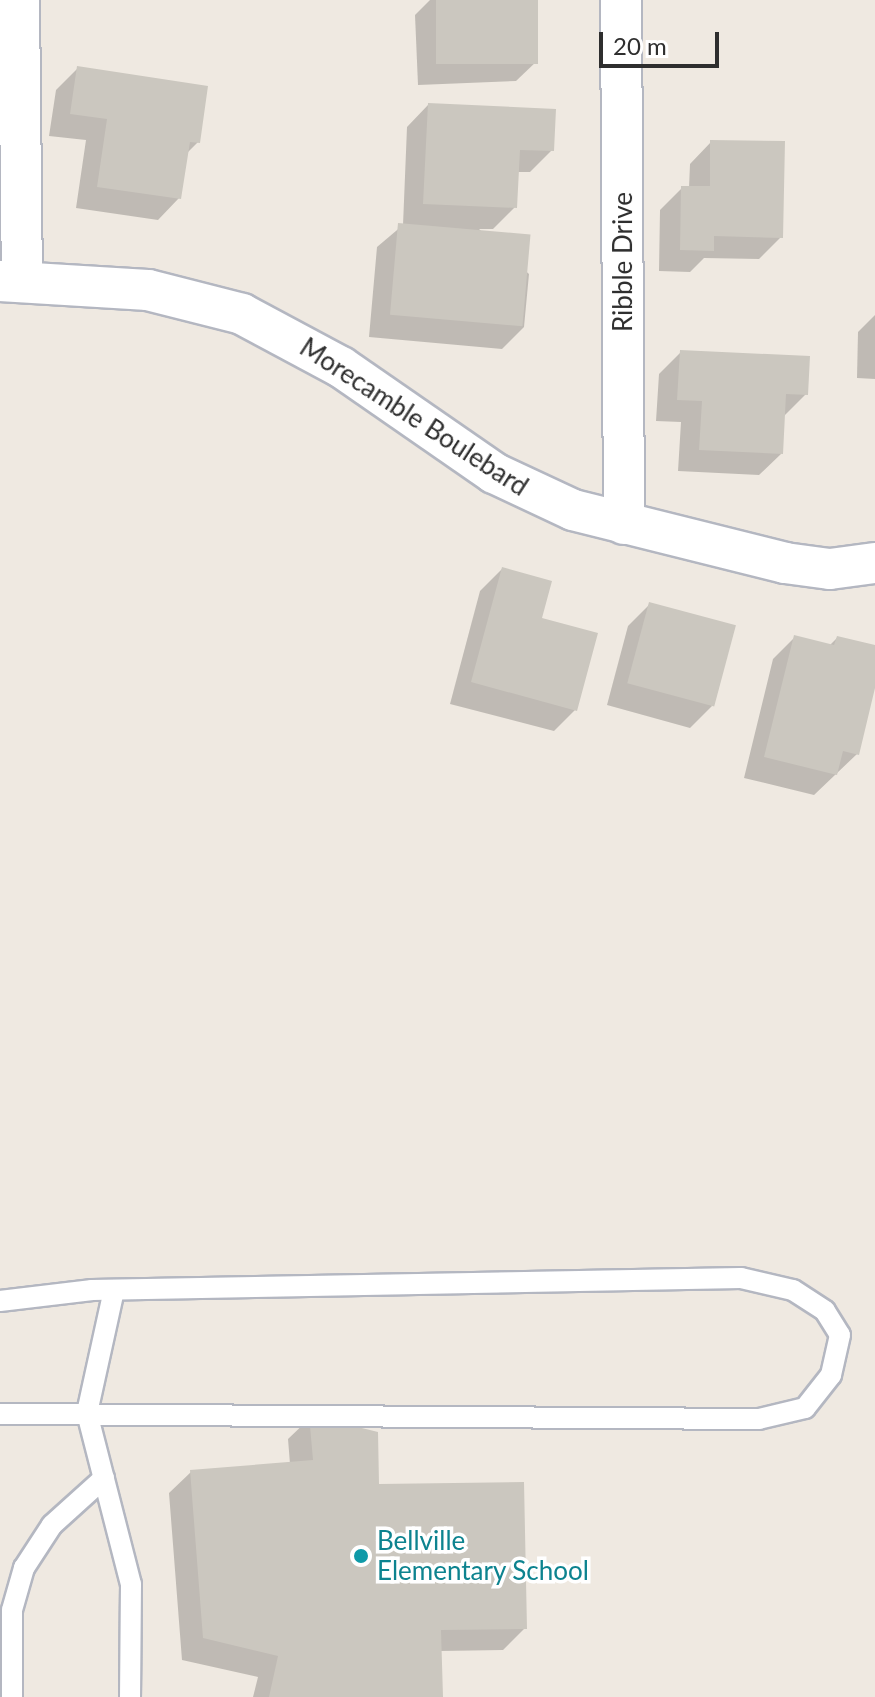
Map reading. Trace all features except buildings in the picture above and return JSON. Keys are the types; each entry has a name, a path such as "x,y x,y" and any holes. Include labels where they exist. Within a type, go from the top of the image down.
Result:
{"street":[{"path":"11,281 19,0"},
{"name":"Ribble Drive","path":"621,0 624,524"},
{"name":"Morecamble Boulebard","path":"11,281 148,290 242,314 341,367 529,493 624,524 785,563 830,569 875,563"}],"lane":[{"path":"0,1301 114,1290 741,1278 793,1290 825,1311 840,1335 831,1375 805,1408 759,1419 0,1414"},
{"path":"114,1290 87,1413 131,1584 130,1697"},
{"path":"12,1697 12,1610 24,1568 52,1525 104,1478"}],"place":[{"name":"Bellville Elementary School","path":"361,1556"}]}
